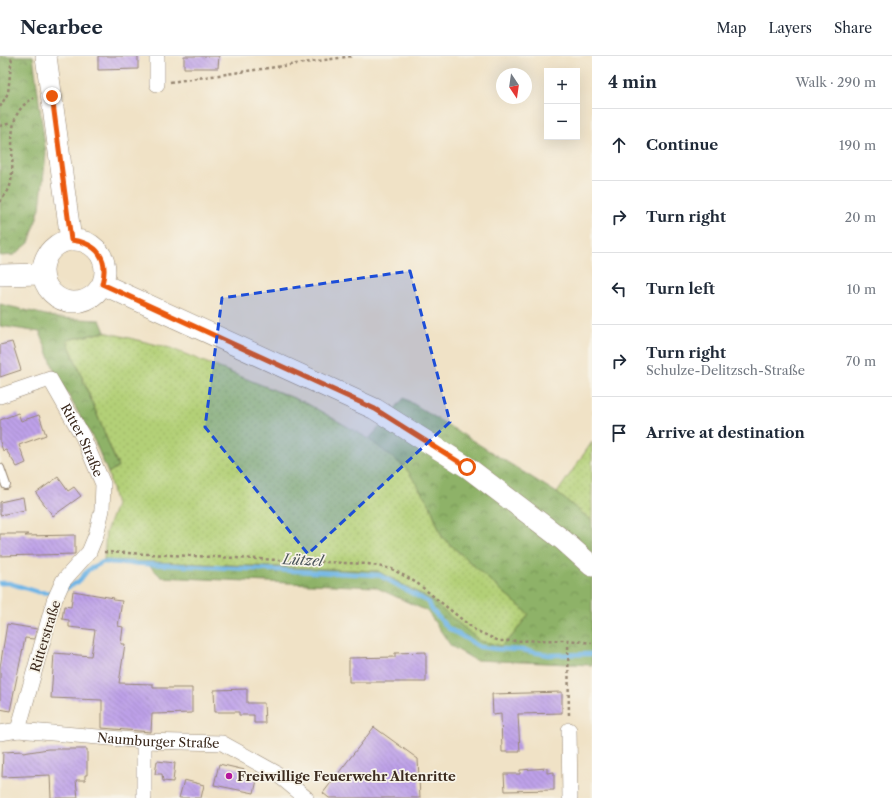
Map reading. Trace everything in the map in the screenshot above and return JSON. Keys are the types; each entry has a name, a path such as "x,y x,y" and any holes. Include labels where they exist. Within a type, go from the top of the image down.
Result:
{"main road":[{"path":"46,56 71,240"},
{"path":"71,240 87,243 99,253 104,263 102,284 96,292 88,298 78,301 68,301 59,298 51,292 45,284 43,274 43,264 53,247 62,242 71,240"},
{"path":"0,275 43,274"},
{"path":"102,284 375,409 467,467 563,540 592,566"}],"street":[{"path":"157,56 157,84"},
{"name":"Ritter Straße","path":"0,396 50,379 83,436 103,484 102,510 96,535 89,552"},
{"name":"Ritterstraße","path":"18,730 54,601 63,580 89,552"},
{"name":"Naumburger Straße","path":"0,733 18,730 144,740 222,743 276,772 299,795"},
{"path":"569,730 570,798"},
{"path":"144,740 144,798"}],"lane":[{"path":"0,468 6,485"}],"path":[{"path":"0,107 8,93 12,56"},
{"path":"157,84 353,56"},
{"path":"0,202 10,187 12,154 11,123 22,104 34,98 52,94"},
{"path":"0,126 11,123"},
{"path":"89,552 368,564 392,569 417,583 475,630 499,641 568,640 592,643"},
{"path":"568,640 570,662 569,730"}],"highlighted area":[{"path":"410,271 450,422 308,554 205,427 222,298"}],"green space":[{"path":"0,56 33,56 46,154 40,208 29,243 14,255 0,256"},
{"path":"0,304 58,318 100,320 105,332 67,340 118,467 108,473 95,442 55,372 40,332 0,326"},
{"path":"105,332 170,348 306,403 369,439 406,468 430,505 442,537 529,614 513,635 501,646 480,641 428,598 377,571 104,560 106,532 116,505 108,473 118,466 67,340"},
{"path":"404,398 557,493 592,521 592,665 475,660 451,646 427,611 375,587 161,577 146,562 377,571 428,598 480,641 501,646 513,635 529,614 442,537 430,505 406,468 369,439"},
{"path":"592,442 592,521 557,493"}],"building":[{"path":"98,56 138,56 138,69 98,70"},
{"path":"184,56 219,56 218,68 184,68"},
{"path":"12,342 21,370 0,377 0,345"},
{"path":"18,413 21,421 39,415 46,435 19,445 26,463 17,467 6,450 3,451 0,442 0,420"},
{"path":"58,477 68,491 74,487 81,496 53,516 36,493"},
{"path":"23,497 25,510 0,515 0,502"},
{"path":"0,534 29,534 25,536 75,535 75,554 0,556"},
{"path":"73,591 114,598 113,600 122,601 118,626 123,627 121,644 125,644 119,683 153,684 153,688 192,688 192,713 152,714 151,732 102,728 102,700 51,698 54,653 91,656 95,630 69,627 69,620 62,619 64,606 71,607"},
{"path":"7,624 37,629 34,639 25,638 10,711 0,709 0,667"},
{"path":"426,652 426,682 349,682 349,658 395,657 395,653"},
{"path":"247,689 247,703 264,703 265,723 254,723 254,715 239,715 239,712 215,712 214,690"},
{"path":"562,692 562,713 518,714 520,752 502,752 501,714 493,715 492,694"},
{"path":"374,727 418,759 420,798 329,798 323,793"},
{"path":"48,749 87,749 87,775 85,775 85,780 76,780 78,798 51,798 50,775 2,777 3,752 22,751 23,753"},
{"path":"157,761 175,763 173,782 163,781 162,774 155,774"},
{"name":"Freiwillige Feuerwehr Altenritte","path":"219,764 245,770 243,777 257,780 254,793 214,785"},
{"path":"547,768 547,773 554,772 554,790 505,791 504,774 520,774 520,770"},
{"path":"184,780 204,785 201,798 179,798"}],"waterway":[{"name":"Lützel","path":"63,590 78,582 88,570 103,562 379,575 428,602 433,611 448,628 480,647 522,650 549,655 592,654"},
{"name":"Lützel","path":"0,583 9,583 38,592 55,593"}],"place":[{"name":"Freiwillige Feuerwehr Altenritte","path":"229,776"}],"route":[{"path":"52,96 71,240 82,241 92,246 99,253 104,263 102,284 375,409 467,467"}]}
